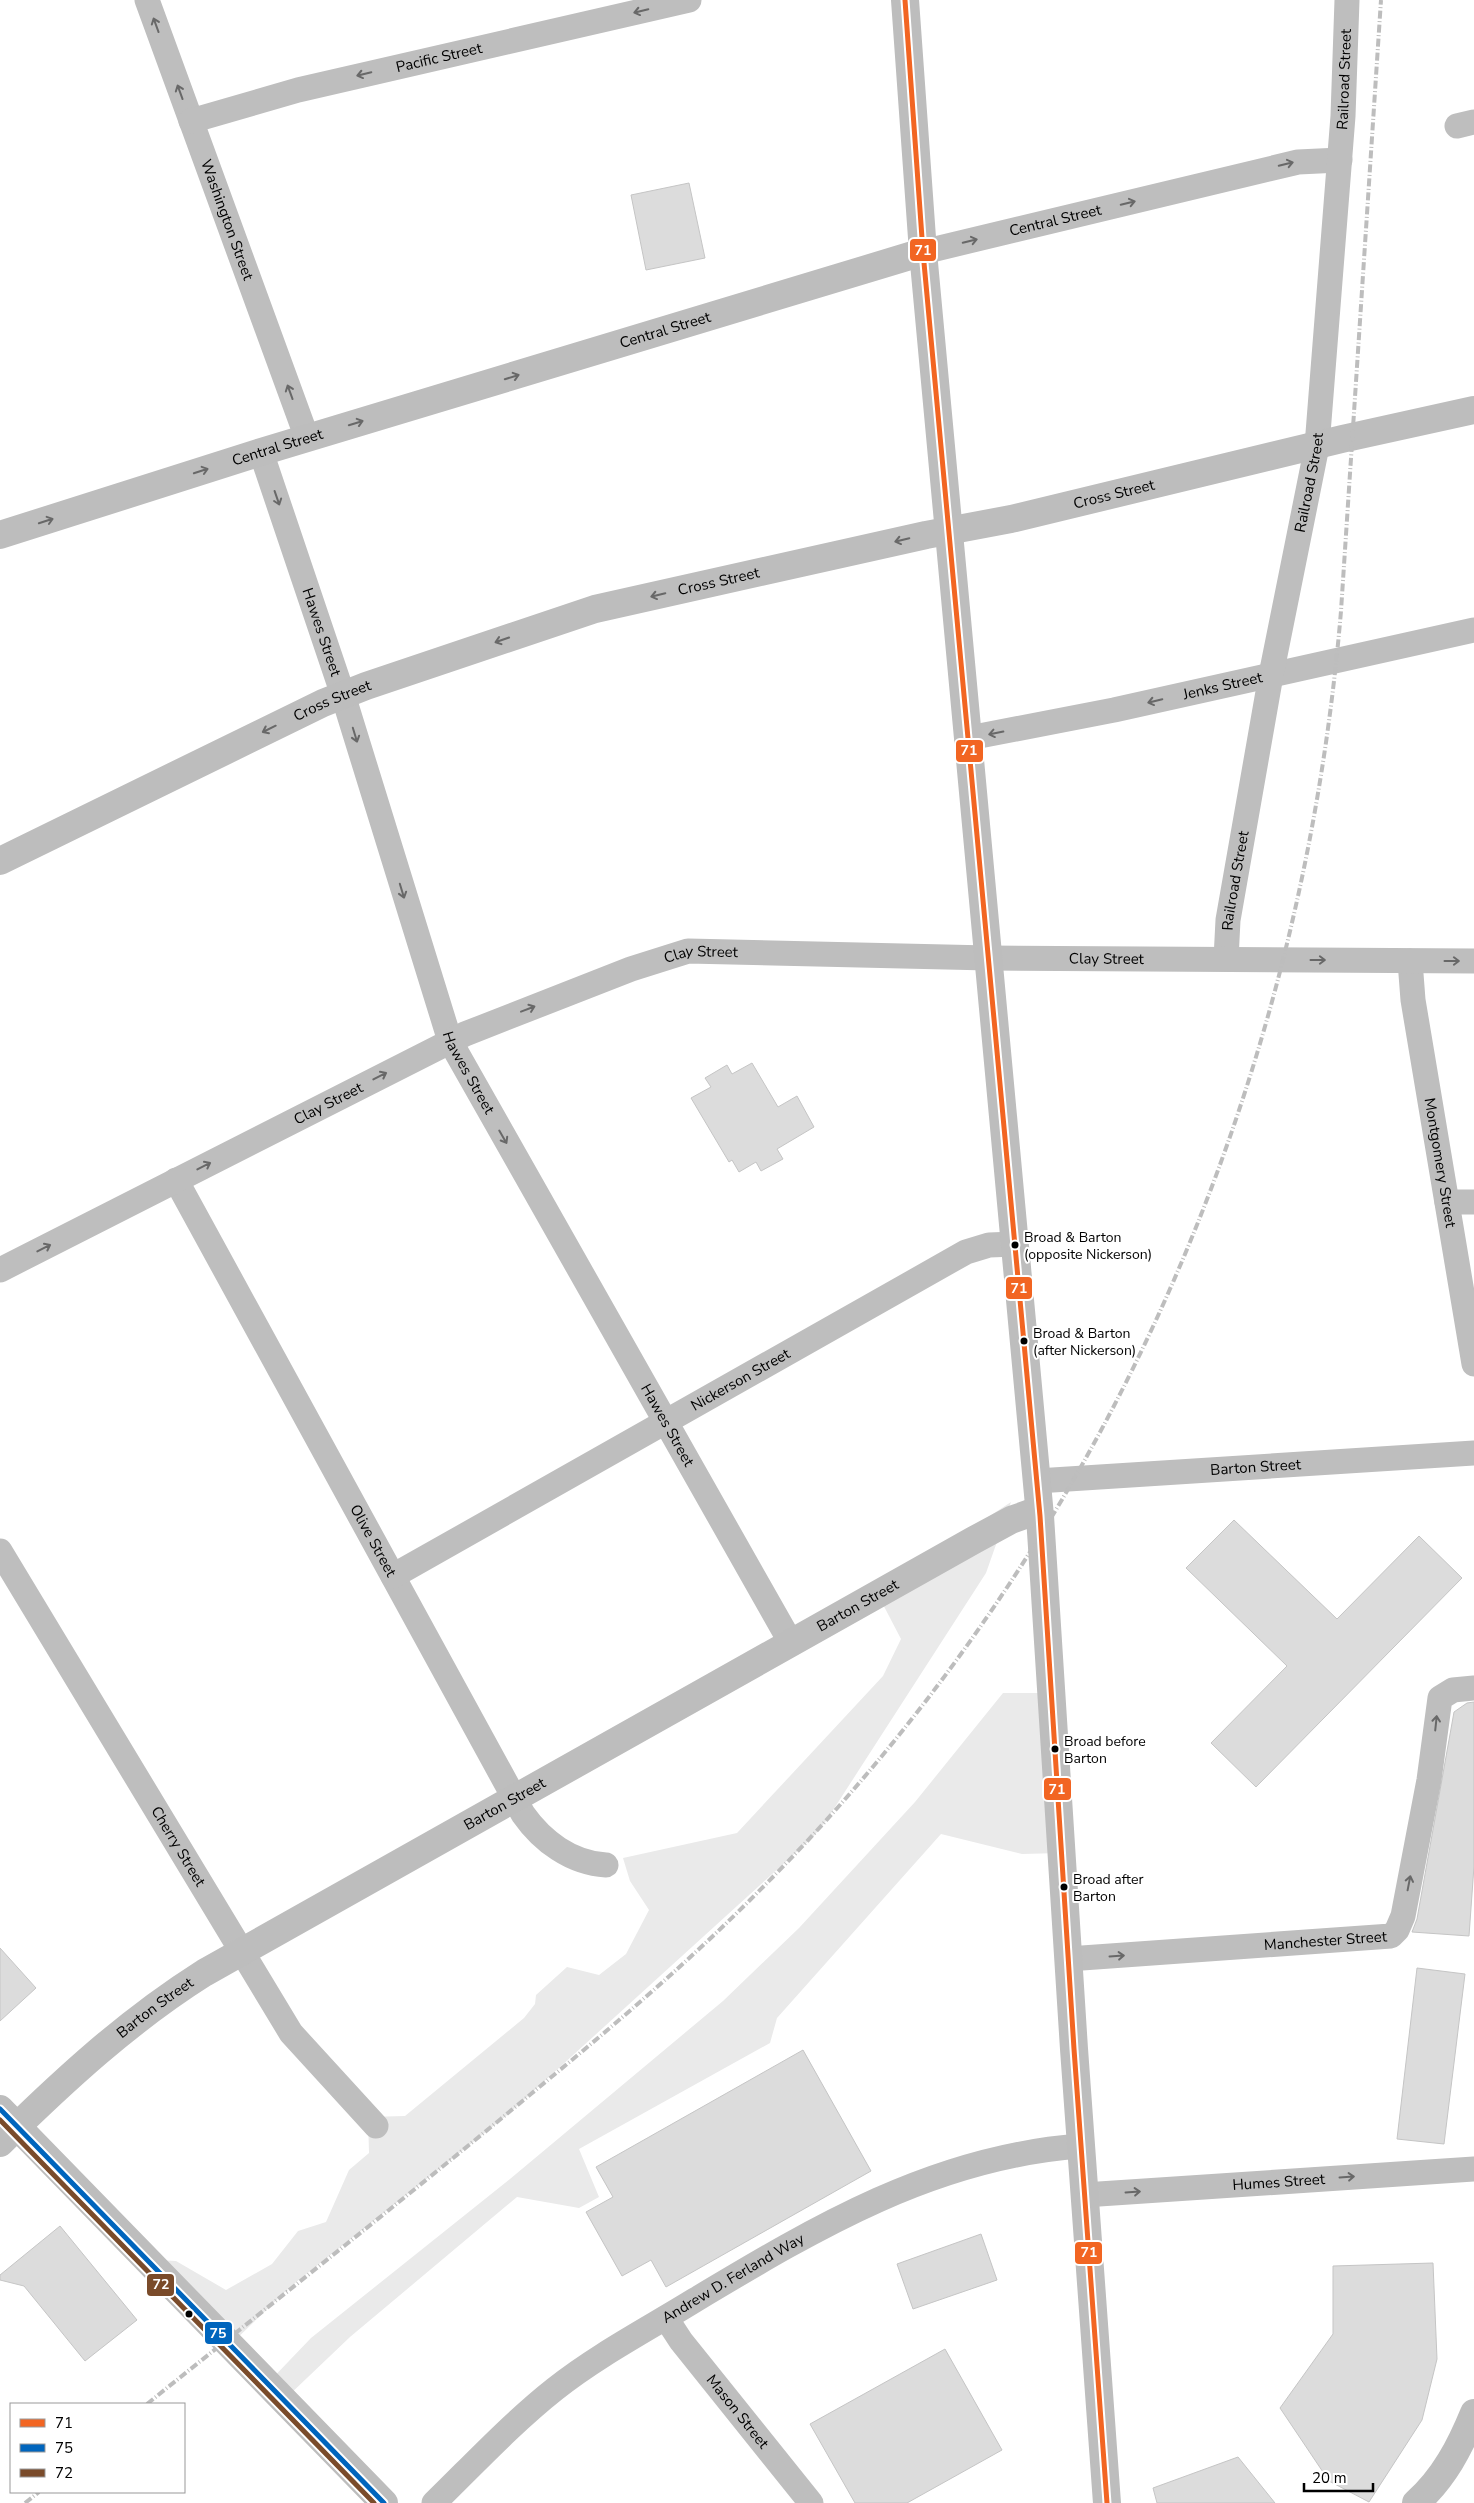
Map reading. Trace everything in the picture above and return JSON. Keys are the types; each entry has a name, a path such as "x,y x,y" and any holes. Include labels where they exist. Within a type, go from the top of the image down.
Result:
{"main road":[{"path":"905,0 923,252 1015,1244 1048,1480 1040,1513 1080,2146 1107,2503"},
{"name":"Central Street","path":"0,536 261,452 901,261 923,252"},
{"name":"Cross Street","path":"0,861 343,695 595,609 950,530 1011,519 1329,442 1474,410"},
{"name":"Barton Street","path":"6,2126 133,2021 176,1990 240,1952 1010,1520 1040,1513"},
{"path":"6,2126 217,2330 384,2503"},
{"path":"1416,2503 1432,2488 1453,2459 1474,2413"}],"street":[{"name":"Washington Street","path":"147,0 307,438"},
{"name":"Pacific Street","path":"191,121 298,90 689,0"},
{"name":"Railroad Street","path":"1226,959 1228,920 1271,675 1329,442 1348,0"},
{"name":"Central Street","path":"923,252 1298,162 1340,160"},
{"name":"Hawes Street","path":"261,452 343,695 450,1041 791,1643"},
{"name":"Jenks Street","path":"969,738 1114,710 1474,630"},
{"name":"Clay Street","path":"0,1270 450,1041 631,969 688,951 989,958 1474,961"},
{"name":"Montgomery Street","path":"1410,960 1413,1000 1474,1364"},
{"name":"Olive Street","path":"176,1180 514,1799 533,1827 558,1848 589,1862 606,1865"},
{"path":"1447,1202 1474,1202"},
{"name":"Nickerson Street","path":"393,1576 966,1252 989,1245 1015,1244"},
{"name":"Barton Street","path":"1048,1480 1474,1453"},
{"name":"Cherry Street","path":"0,1551 240,1952 291,2033 376,2126"},
{"name":"Manchester Street","path":"1068,1959 1391,1936 1397,1930 1403,1916 1430,1780 1440,1698 1453,1690 1474,1688"},
{"name":"Andrew D. Ferland Way","path":"434,2503 556,2388 587,2366 787,2245 881,2197 934,2177 994,2160 1040,2150 1080,2146"},
{"name":"Humes Street","path":"1084,2195 1474,2169"},
{"name":"Mason Street","path":"666,2318 681,2341 811,2503"}],"shaded area":[{"path":"1011,1502 986,1573 826,1821 813,1837 506,2116 290,2287 228,2347 159,2260 176,2261 226,2290 272,2264 298,2231 326,2222 349,2170 369,2153 368,2117 405,2116 524,2018 535,2004 536,1995 567,1967 599,1975 626,1954 649,1910 630,1881 623,1858 737,1833 883,1676 901,1639 876,1591"},
{"path":"1003,1693 1051,1693 1061,1853 1022,1854 941,1834 777,2018 770,2043 579,2149 599,2197 579,2208 517,2197 350,2337 286,2398 266,2385 311,2338 510,2179 723,2001 799,1928 915,1802"}],"building":[{"path":"689,183 705,258 646,270 631,195"},
{"path":"752,1063 778,1107 797,1096 814,1127 777,1149 783,1159 761,1171 756,1162 739,1172 732,1160 729,1162 691,1098 711,1087 705,1078 727,1065 732,1074"},
{"path":"1234,1520 1337,1619 1419,1536 1462,1578 1256,1787 1211,1743 1287,1666 1186,1568"},
{"path":"1474,1702 1474,1866 1469,1936 1412,1932 1417,1919 1454,1712 1467,1703"},
{"path":"0,1948 36,1988 0,2021"},
{"path":"1417,1968 1465,1974 1444,2144 1397,2139"},
{"path":"803,2050 871,2171 666,2287 651,2260 622,2276 586,2212 613,2197 596,2167"},
{"path":"60,2226 137,2320 85,2361 24,2286 0,2280 0,2275"},
{"path":"981,2234 997,2280 913,2309 897,2264"},
{"path":"1433,2263 1437,2359 1422,2420 1369,2502 1329,2481 1280,2408 1333,2334 1333,2266"},
{"path":"945,2349 1002,2450 907,2503 855,2503 810,2424"},
{"path":"1238,2457 1275,2503 1157,2503 1153,2488"}],"railway":[{"path":"148,2403 423,2183 575,2058 664,1981 750,1900 874,1766 984,1622 1080,1469 1161,1309 1228,1142 1280,970 1318,792 1341,611 1381,0"},
{"path":"25,2503 38,2493"}],"transit line":[{"name":"71","path":"905,0 923,252 1040,1516 1074,2049 1107,2503"},
{"name":"75","path":"0,2109 384,2503"},
{"name":"72","path":"0,2120 374,2503"}],"place":[{"name":"Broad & Barton (opposite Nickerson)","path":"1015,1245"},
{"name":"Broad & Barton (after Nickerson)","path":"1024,1341"},
{"name":"Broad before Barton","path":"1055,1749"},
{"name":"Broad after Barton","path":"1064,1887"}]}
